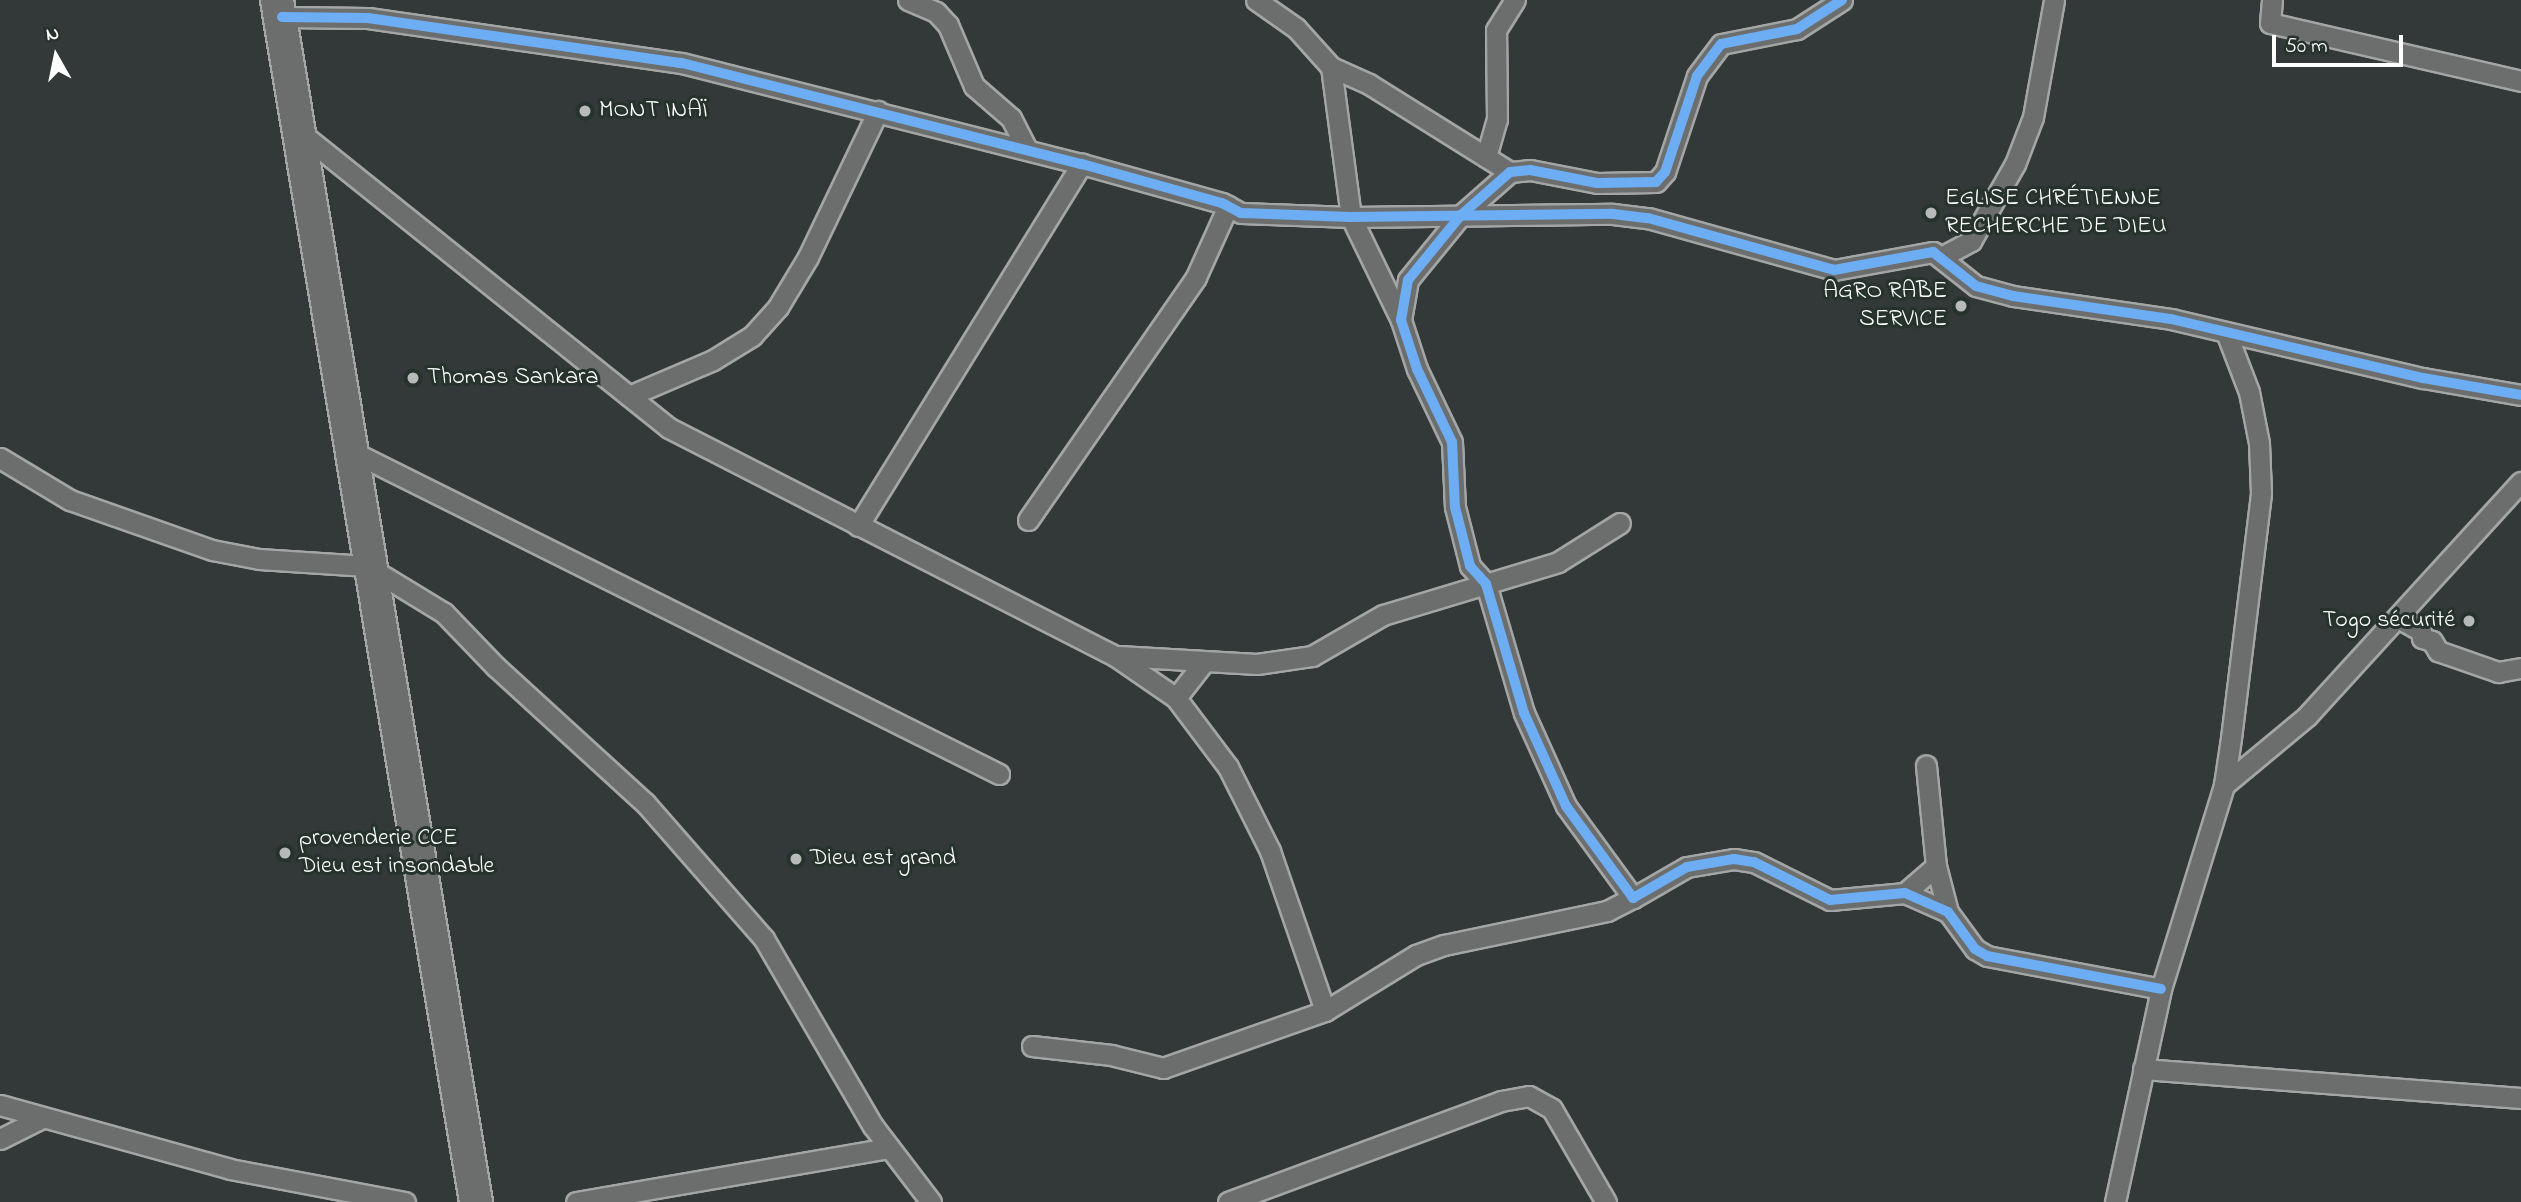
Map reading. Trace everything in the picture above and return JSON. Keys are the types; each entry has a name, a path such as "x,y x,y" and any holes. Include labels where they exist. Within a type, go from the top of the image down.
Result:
{"highway":[{"path":"280,8 302,134 367,566 460,1086 476,1202"}],"street":[{"path":"908,0 936,12 948,25 974,86 1011,118 1027,150"},
{"path":"1256,0 1296,28 1331,67 1369,84 1510,172"},
{"path":"1486,157 1497,119 1496,30 1515,0"},
{"path":"1401,320 1408,279 1461,215 1510,172 1530,170 1597,183 1656,182 1665,172 1697,76 1721,44 1797,29 1842,0"},
{"path":"280,8 498,34 681,63 1082,164 1262,215 1648,218 1818,269 1846,268 1922,253 1943,256 1970,241 2015,164 2033,117 2054,0"},
{"path":"2272,0 2270,23 2521,81"},
{"path":"1331,67 1351,217 1401,320 1417,369 1452,442 1455,507 1470,566 1486,584 1524,713 1566,806 1633,898"},
{"path":"629,396 713,360 752,336 778,307 807,257 878,111"},
{"path":"302,134 668,428 1115,656 1176,698 1228,767 1270,851 1325,1011"},
{"path":"858,526 1082,164"},
{"path":"1028,520 1196,277 1228,206"},
{"path":"1943,256 1965,280 1989,289 2226,332 2423,378 2521,395"},
{"path":"2115,1202 2161,989 2224,785 2261,493 2259,443 2249,392 2226,332"},
{"path":"351,451 999,774"},
{"path":"0,458 70,500 212,550 259,559 367,566 444,613 645,803 765,939 889,1148 931,1202"},
{"path":"2224,785 2307,716 2521,482"},
{"path":"1115,656 1257,664 1311,656 1383,615 1457,590 1558,562 1620,523"},
{"path":"1457,590 1470,566"},
{"path":"2398,618 2421,631 2422,638 2432,641 2438,651 2498,672 2521,668"},
{"path":"1176,698 1204,662"},
{"path":"1927,765 1936,866 1948,912 1975,949 1987,956 2161,989"},
{"path":"1032,1046 1111,1055 1163,1068 1325,1011 1416,955 1444,945 1607,911 1687,867 1734,859 1754,862 1830,900 1905,893 1948,912"},
{"path":"1905,893 1936,866"},
{"path":"2143,1069 2521,1098"},
{"path":"1228,1202 1501,1101 1530,1096 1552,1109 1606,1202"},
{"path":"0,1105 230,1169 405,1202"},
{"path":"0,1139 42,1118"},
{"path":"576,1202 889,1148"}],"cycle path":[{"path":"1842,0 1797,29 1721,44 1697,76 1665,172 1656,182 1597,183 1530,170 1510,172 1461,215 1408,280 1401,320 1417,369 1452,442 1455,507 1470,566 1486,584 1524,713 1566,806 1633,898 1687,867 1734,859 1754,862 1830,900 1905,893 1948,912 1975,949 1987,956 2161,989"},
{"path":"282,17 368,18 682,63 1082,164 1222,203 1241,213 1351,217 1613,214 1648,218 1834,270 1933,252 1976,286 2013,296 2171,319 2423,378 2521,395"}],"place":[{"name":"MONT INAÏ","path":"585,111"},
{"name":"EGLISE CHRÉTIENNE RECHERCHE DE DIEU","path":"1931,213"},
{"name":"AGRO RABE SERVICE","path":"1961,306"},
{"name":"Thomas Sankara","path":"413,378"},
{"name":"Togo sécurité","path":"2469,621"},
{"name":"provenderie CCE Dieu est insondable","path":"285,853"},
{"name":"Dieu est grand","path":"796,859"}]}
